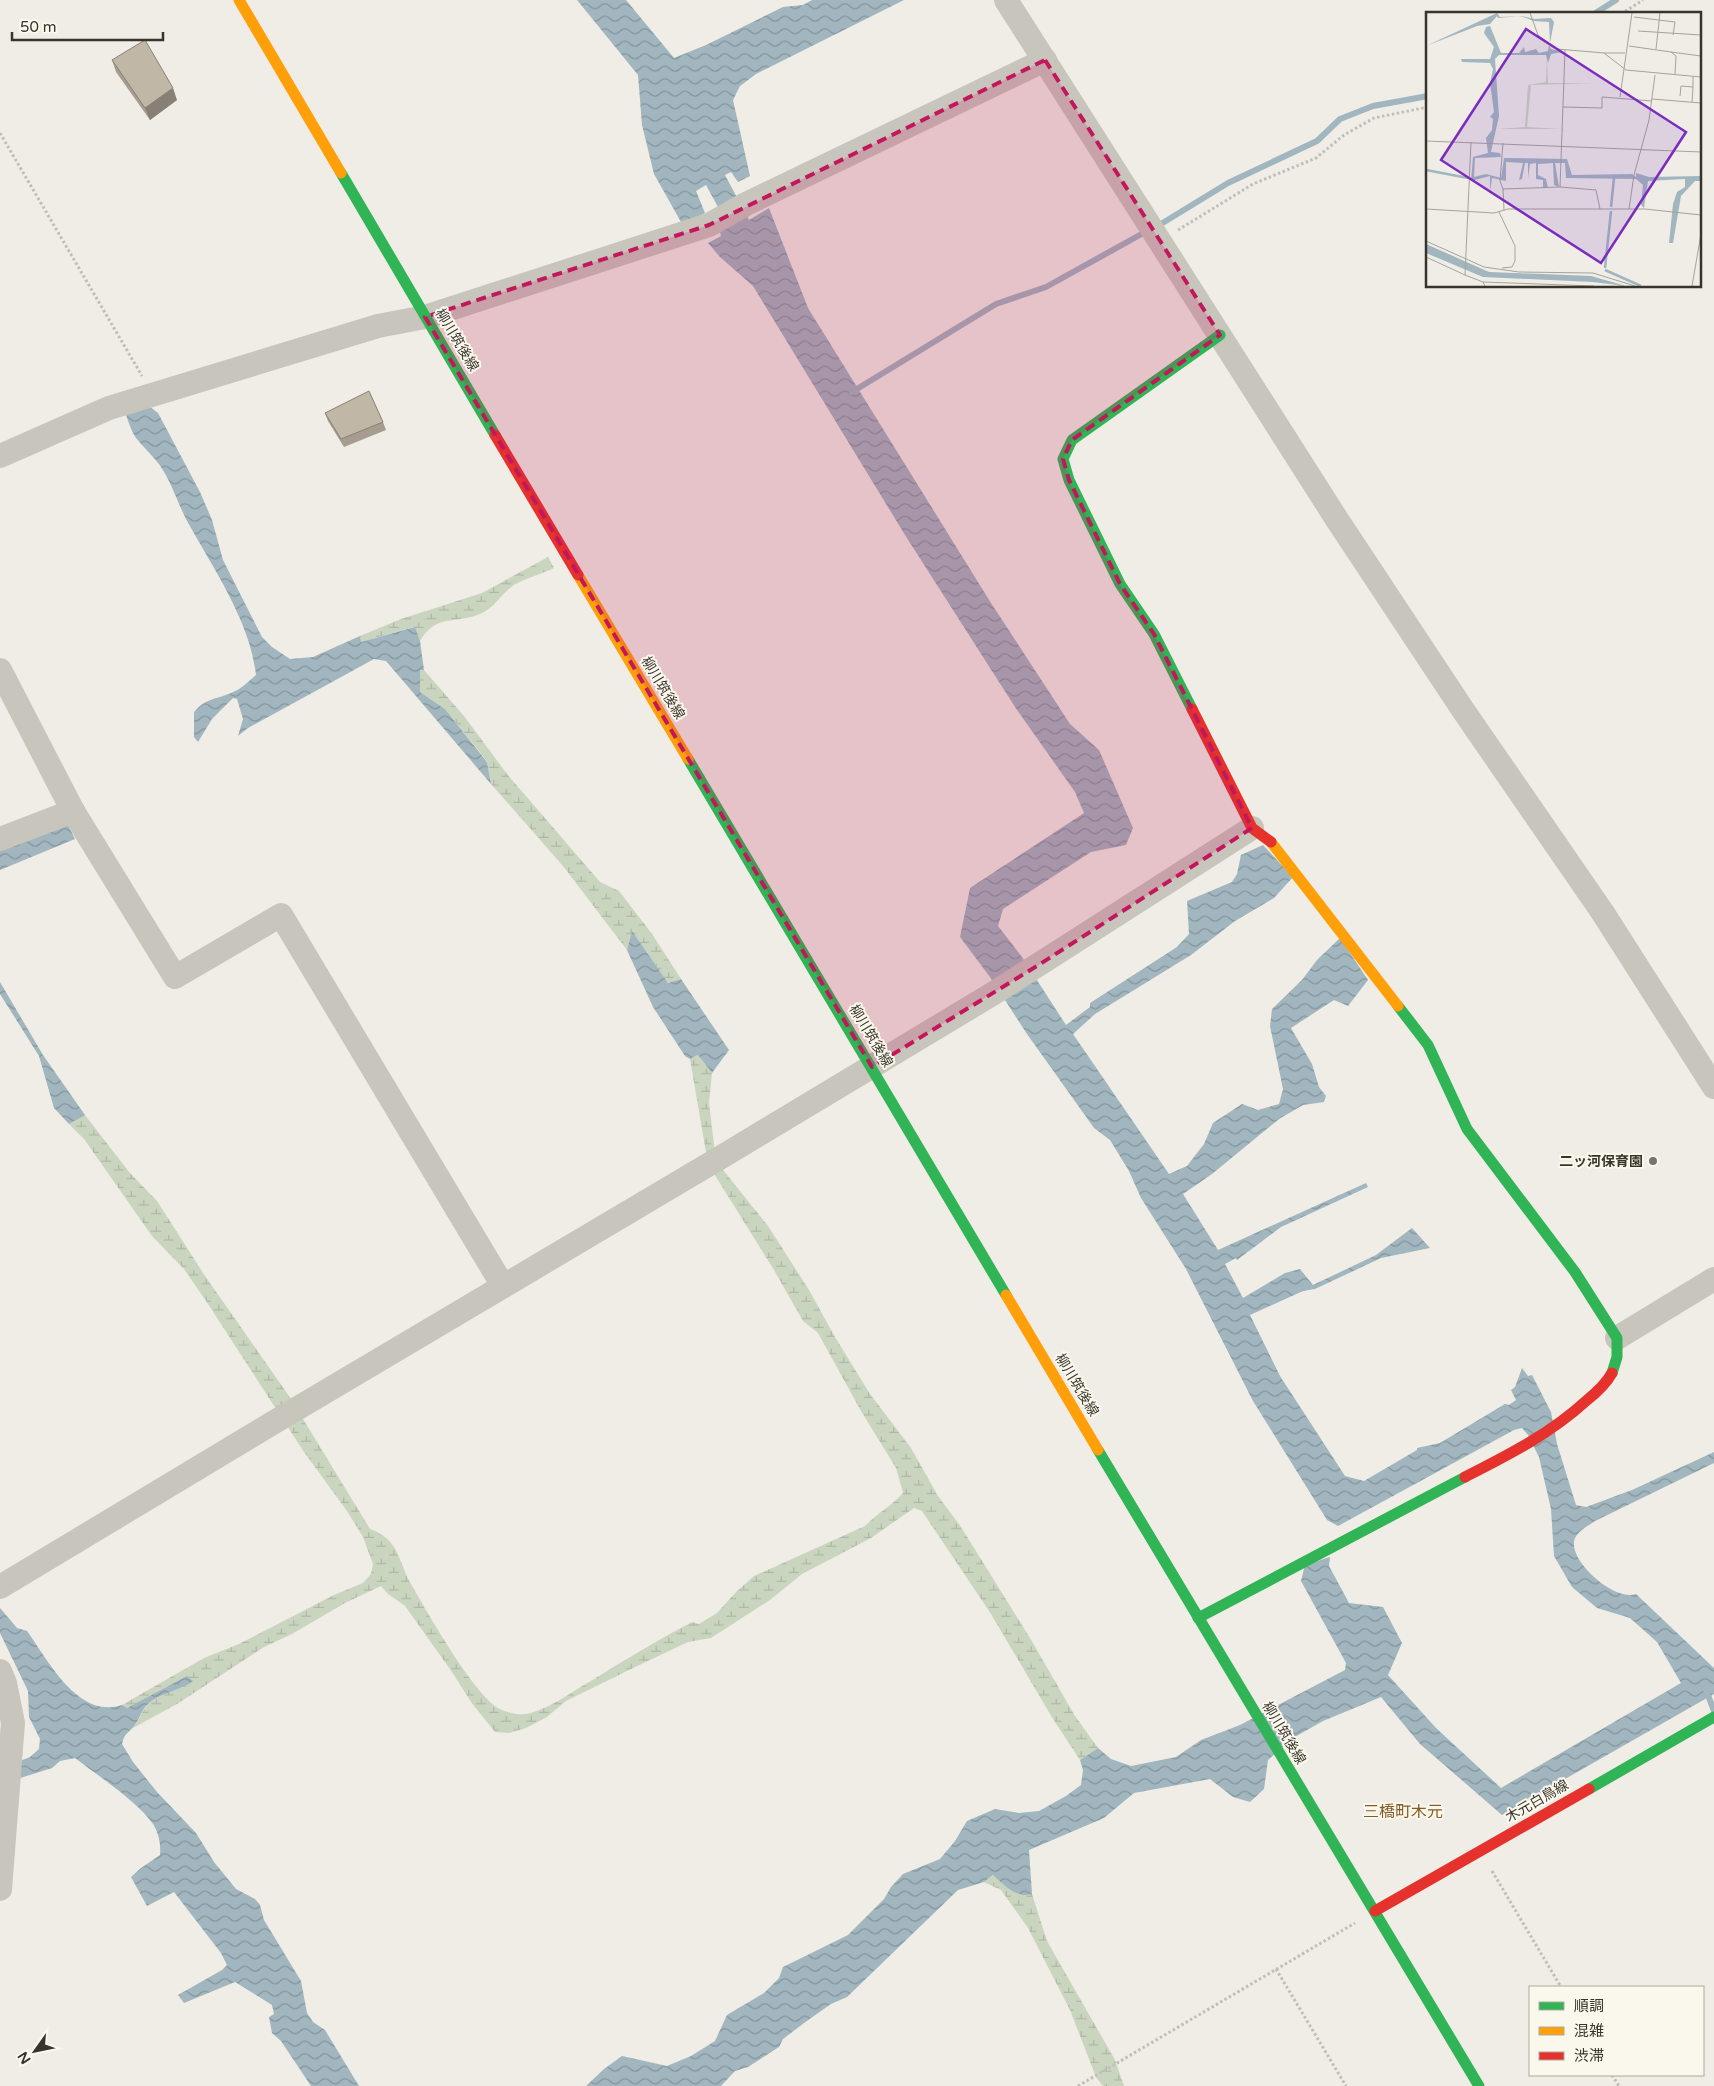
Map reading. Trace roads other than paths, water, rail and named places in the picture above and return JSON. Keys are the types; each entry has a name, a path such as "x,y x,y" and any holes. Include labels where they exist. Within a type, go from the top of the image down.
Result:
{"main road":[{"name":"柳川筑後線","path":"240,0 425,317 872,1066 1282,1760 1479,2086"},
{"path":"1198,1618 1530,1444 1565,1420 1598,1391 1612,1375 1617,1357 1617,1338 1575,1272 1467,1129 1428,1044 1275,845 1252,828 1154,634 1120,584 1069,480 1064,459 1072,440 1220,335"},
{"name":"木元白鳥線","path":"1375,1911 1714,1717"}],"street":[{"path":"1006,0 1161,240 1336,518 1463,710 1603,913 1714,1087"},
{"path":"0,456 108,408 378,326 425,317 709,225 746,204 1045,60"},
{"path":"0,670 72,811 175,977 281,915 503,1286"},
{"path":"0,839 72,811"},
{"path":"0,1588 276,1421 994,993 1252,828"},
{"path":"1617,1338 1714,1279"},
{"path":"0,1671 5,1683 13,1723 0,1889"}],"water":[{"path":"577,0 626,0 674,58 706,45 783,7 803,5 812,0 904,0 756,74 740,86 733,100 750,176 738,182 731,172 725,175 749,220 769,208 808,308 991,603 1070,724 1099,750 1133,828 1126,845 1091,852 1003,909 998,926 1022,957 1066,1025 1090,1007 1090,1003 1177,947 1189,934 1187,901 1232,882 1237,874 1241,855 1263,845 1293,877 1274,898 1235,921 1191,955 1095,1014 1073,1034 1169,1174 1187,1166 1204,1144 1213,1123 1242,1104 1258,1110 1279,1104 1283,1089 1270,1026 1272,1009 1302,980 1317,960 1340,938 1368,980 1348,1006 1334,1000 1291,1028 1312,1064 1319,1087 1326,1096 1324,1102 1303,1105 1279,1119 1212,1174 1183,1194 1218,1250 1366,1183 1368,1187 1281,1227 1237,1260 1236,1258 1225,1264 1243,1298 1285,1273 1300,1269 1313,1285 1376,1255 1412,1228 1430,1248 1381,1258 1315,1289 1303,1291 1250,1315 1280,1376 1345,1476 1364,1481 1417,1450 1417,1448 1440,1443 1505,1404 1509,1405 1516,1400 1511,1390 1515,1387 1522,1368 1528,1376 1532,1375 1551,1412 1557,1444 1576,1505 1586,1507 1632,1490 1714,1452 1714,1463 1595,1521 1579,1532 1574,1542 1579,1560 1596,1579 1606,1587 1617,1592 1627,1595 1636,1594 1714,1668 1714,1694 1502,1815 1420,1744 1381,1697 1323,1721 1293,1738 1268,1760 1264,1789 1250,1802 1233,1797 1210,1779 1134,1793 1104,1818 1029,1850 1032,1894 1021,1895 1016,1893 993,1875 984,1882 958,1890 847,1997 831,2004 804,2023 783,2039 779,2047 748,2067 735,2071 721,2086 586,2086 604,2069 622,2056 667,2066 691,2056 715,2041 727,2015 764,1993 779,1978 783,1967 848,1935 884,1899 891,1887 903,1874 940,1859 955,1841 967,1821 995,1809 1019,1813 1039,1811 1066,1796 1081,1785 1083,1770 1080,1760 1098,1748 1111,1759 1131,1766 1176,1757 1201,1740 1240,1725 1345,1670 1346,1663 1301,1581 1305,1565 1330,1557 1329,1566 1349,1603 1383,1607 1402,1643 1388,1675 1436,1728 1501,1788 1681,1683 1657,1642 1630,1618 1597,1608 1572,1587 1554,1556 1551,1509 1539,1457 1528,1435 1522,1428 1514,1430 1338,1526 1327,1520 1253,1401 1186,1269 1141,1198 1129,1171 1110,1140 1094,1128 1027,1034 990,977 960,937 970,888 1084,813 1075,792 1015,707 905,535 753,286 720,257 708,243 721,236 714,209 718,207 706,185 696,191 705,213 692,220 681,222 654,174 642,125 638,75"},
{"path":"141,400 158,413 200,492 212,520 223,560 262,637 272,647 290,659 313,657 360,636 361,642 415,627 420,641 424,670 420,670 420,692 445,709 487,762 491,784 386,661 374,659 248,728 238,736 243,719 237,699 233,698 212,719 198,742 194,737 194,712 208,701 239,689 256,675 246,634 228,594 186,519 163,471 136,438 130,427 123,406"},
{"path":"68,825 75,839 0,870 0,849"},
{"path":"632,931 668,983 681,979 729,1050 712,1073 698,1055 690,1059 685,1056 653,1007 627,950"},
{"path":"0,982 43,1055 85,1115 69,1124 54,1108 39,1056 0,994"},
{"path":"0,1608 17,1628 27,1631 66,1684 78,1696 92,1704 106,1707 122,1705 127,1708 187,1676 193,1681 157,1698 147,1705 122,1744 133,1762 157,1792 196,1833 214,1862 236,1889 255,1899 260,1905 264,1920 301,1981 307,2013 313,2022 325,2030 359,2086 311,2086 281,2041 272,2033 269,2017 274,2014 272,2005 235,1982 184,2003 178,1995 222,1970 227,1965 221,1953 174,1892 147,1906 131,1877 160,1855 157,1831 146,1815 117,1789 75,1758 60,1761 52,1768 14,1780 15,1763 30,1757 39,1749 40,1739 29,1717 28,1691 0,1633"}],"waterway":[{"path":"1597,12 1616,0"},
{"path":"1156,227 1228,183 1317,141 1340,119 1373,106 1426,96"},
{"path":"852,392 996,304 1046,287 1147,231"},
{"path":"1706,1690 1714,1711"}],"place":[{"name":"二ッ河保育園","path":"1653,1161"}],"district":[{"name":"三橋町木元","path":"1403,1812"}]}
